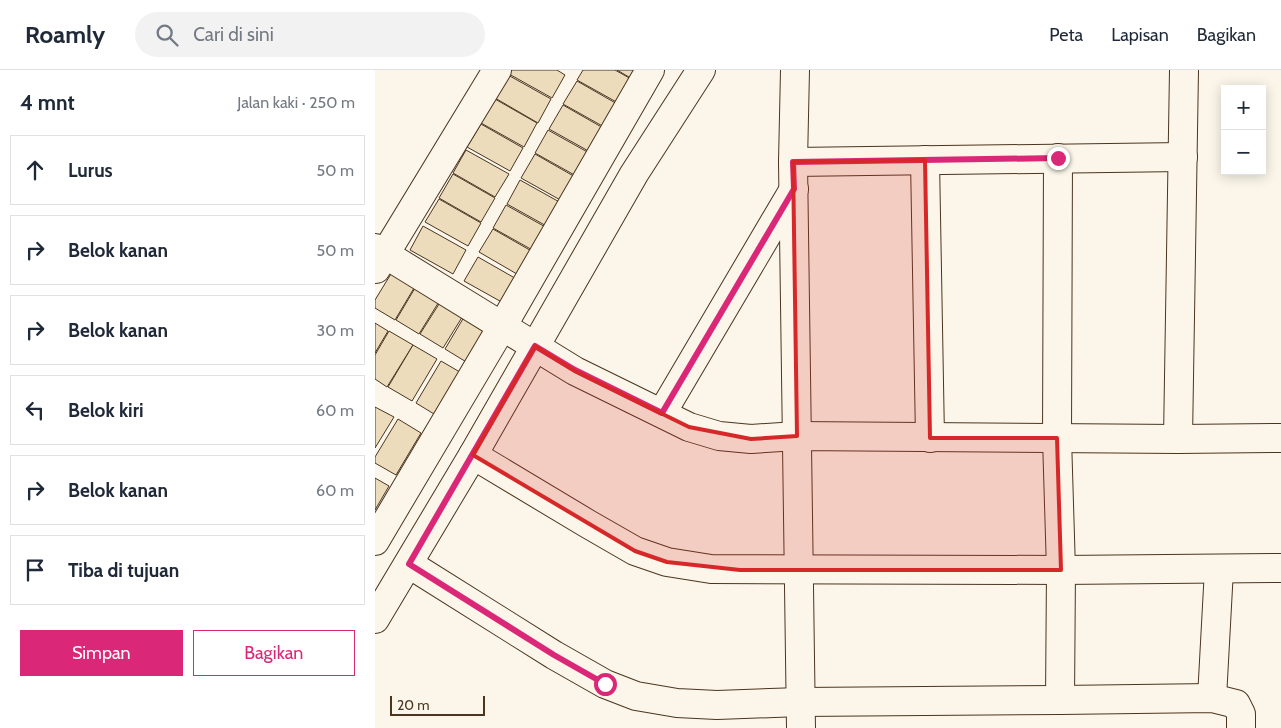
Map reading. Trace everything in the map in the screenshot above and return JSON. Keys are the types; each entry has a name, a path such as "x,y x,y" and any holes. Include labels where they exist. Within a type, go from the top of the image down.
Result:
{"street":[{"path":"497,70 378,257 503,325 575,370 689,427 719,436 751,439 797,436 1281,438"},
{"path":"375,541 503,325 650,70"},
{"path":"375,619 473,455 634,174 701,70"},
{"path":"795,70 794,176 801,715"},
{"path":"1178,439 1184,70"},
{"path":"794,176 925,160 1183,157"},
{"path":"1058,158 1057,438 1061,570 1060,700"},
{"path":"925,160 930,438"},
{"path":"662,413 794,176"},
{"path":"473,455 635,551 667,562 711,569 1061,570 1281,568"},
{"path":"409,564 554,655 605,684 636,696 677,703 717,705 801,715 1060,700 1212,698 1236,704 1241,714 1241,728"},
{"path":"1212,698 1219,569"}],"highlighted area":[{"path":"925,160 930,438 1057,438 1061,570 740,570 667,562 635,551 473,455 535,346 575,371 689,427 751,439 797,436 793,162"}],"building":[{"path":"511,70 557,70 565,75 552,98 509,74"},
{"path":"583,70 615,70 633,80 620,104 577,80"},
{"path":"617,70 639,70 634,80"},
{"path":"508,75 551,99 538,123 495,98"},
{"path":"577,81 619,105 606,128 563,104"},
{"path":"495,99 537,123 524,147 481,123"},
{"path":"563,105 605,129 592,153 549,129"},
{"path":"481,124 523,148 510,171 467,147"},
{"path":"548,130 591,154 578,177 535,153"},
{"path":"466,150 509,174 495,197 453,173"},
{"path":"535,154 577,178 564,202 521,178"},
{"path":"453,174 495,198 481,222 439,198"},
{"path":"520,180 563,204 550,228 507,204"},
{"path":"439,199 481,223 468,246 425,222"},
{"path":"506,205 549,229 536,252 493,228"},
{"path":"423,226 466,250 453,274 410,250"},
{"path":"493,229 535,253 522,277 479,252"},
{"path":"478,257 520,281 507,305 464,281"},
{"path":"397,264 420,278 395,320 375,308 375,300"},
{"path":"421,278 445,292 419,334 396,320"},
{"path":"446,293 469,306 443,348 420,334"},
{"path":"470,307 494,321 468,363 445,349"},
{"path":"375,323 388,331 375,353"},
{"path":"389,331 413,345 387,387 375,379 375,355"},
{"path":"413,345 437,359 412,401 388,387"},
{"path":"441,361 465,375 439,417 416,403"},
{"path":"375,407 394,417 375,448"},
{"path":"398,419 421,433 396,475 375,463 375,457"},
{"path":"375,478 389,486 375,510"}],"route":[{"path":"605,684 554,655 409,564 535,346 575,370 662,413 794,189 793,162 1058,158"}]}
